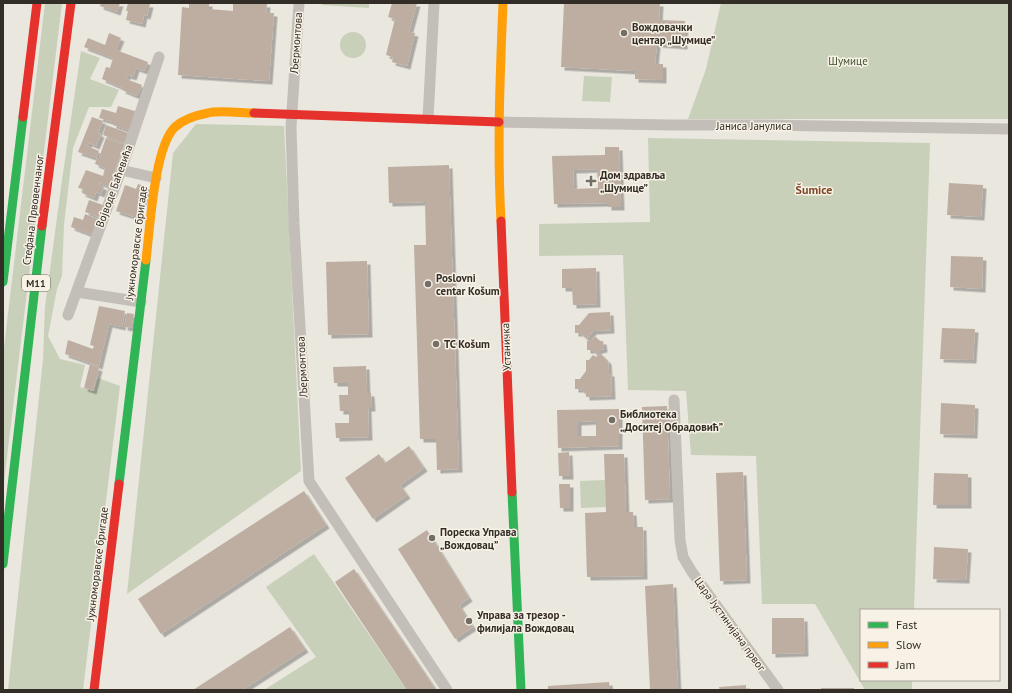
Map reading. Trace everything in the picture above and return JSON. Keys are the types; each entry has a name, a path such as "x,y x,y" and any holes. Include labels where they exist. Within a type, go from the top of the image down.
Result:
{"main road":[{"name":"Стефана Првовенчаног","path":"3,282 37,3"},
{"name":"Стефана Првовенчаног","path":"3,564 37,268 71,3"},
{"name":"Устаничка","path":"503,3 499,122 500,230 521,690"},
{"name":"Јужноморавске бригаде","path":"94,690 156,178 160,155 166,139 175,127 193,117 210,112 499,122"}],"street":[{"name":"Љермонтова","path":"299,3 291,114 294,224 310,481 447,690"},
{"path":"428,120 434,3"},
{"name":"Војводе Баћевића","path":"68,315 121,170 159,57"},
{"name":"Јаниса Јанулиса","path":"499,122 671,126 755,125 1009,129"},
{"path":"121,170 156,178"},
{"path":"76,292 141,302"},
{"name":"Цара Јустинијана првог","path":"674,400 680,540 683,557 704,590 778,690"}],"green space":[{"path":"45,3 62,3 3,490 3,356"},
{"path":"322,3 369,3 369,8 322,5"},
{"name":"Шумице","path":"721,3 1009,3 1009,119 688,119 706,69"},
{"path":"353,32 362,36 366,45 362,54 353,58 344,54 340,45 344,36"},
{"path":"81,51 100,58 90,79 119,90 111,107 89,107 73,148 64,225 62,276 57,289 48,336 60,359 85,365 80,387 94,391 98,378 120,386 83,690 8,690 43,359 45,307"},
{"path":"584,76 612,77 610,102 582,101"},
{"path":"196,124 284,126 301,471 127,594 173,153"},
{"path":"648,138 930,143 914,609 860,609 860,681 912,681 912,690 865,690 815,604 762,604 756,456 691,455 686,391 628,390 623,255 539,256 539,224 650,222"},
{"path":"605,480 606,507 581,508 580,481"},
{"path":"314,554 407,690 264,690 316,657 266,587"}],"building":[{"path":"101,3 120,3 117,12 100,6"},
{"path":"128,3 150,4 147,16 144,15 142,24 126,20"},
{"path":"189,3 209,3 209,9 233,11 233,3 267,4 266,13 274,13 269,81 178,75 182,7 189,8"},
{"path":"392,3 417,3 409,32 415,33 407,66 392,62 393,57 386,55 395,19 388,17"},
{"name":"Вождовачки центар „Шумице”","path":"564,3 660,3 659,20 685,21 684,46 657,44 655,64 663,64 663,80 635,79 635,71 561,67"},
{"path":"109,33 121,38 116,50 148,62 144,71 136,68 133,77 127,75 126,79 142,85 137,96 102,79 106,67 110,68 113,58 84,47 88,38 105,45"},
{"path":"118,106 138,112 131,131 113,125 113,122 99,118 102,109 116,113"},
{"path":"92,117 103,121 98,133 101,134 96,146 89,143 87,146 99,151 96,158 78,152"},
{"path":"106,125 131,134 127,144 103,135"},
{"path":"106,138 127,145 110,187 100,183 99,185 104,187 101,194 96,192 94,198 82,193 83,189 78,188 86,170 103,176 105,168 95,164 97,158 99,158"},
{"path":"605,147 619,147 621,207 608,207 608,203 554,204 552,156 605,155","holes":["597,169 598,188 574,189 573,170"]},
{"path":"449,165 459,469 437,470 436,439 420,439 414,245 426,245 425,202 389,203 388,167"},
{"path":"949,183 983,185 981,217 947,215"},
{"path":"138,184 148,187 137,218 116,211 125,185 136,189"},
{"path":"89,200 103,205 99,217 85,212"},
{"path":"85,214 98,219 92,235 71,227 74,217 83,220"},
{"path":"951,256 983,257 982,289 950,287"},
{"path":"367,261 369,334 328,335 326,262"},
{"path":"596,268 597,304 573,305 572,288 562,288 562,269"},
{"path":"99,306 125,311 122,327 109,324 99,366 65,354 68,340 93,349 94,346 90,345"},
{"path":"610,312 611,330 593,331 587,339 580,333 575,333 575,325 579,325 589,313"},
{"path":"127,313 134,314 131,328 124,327"},
{"path":"942,328 975,329 973,360 940,359"},
{"path":"595,336 600,341 603,341 604,349 599,350 596,354 592,350 587,350 587,341 591,341"},
{"path":"600,353 608,361 609,373 611,373 612,396 586,397 586,394 583,391 580,389 575,389 575,379 580,379 586,371 586,360 589,360 593,355 596,357"},
{"path":"90,364 99,368 93,391 84,388"},
{"path":"366,366 367,393 371,393 372,408 368,408 369,437 336,438 335,423 349,423 349,411 340,411 339,395 348,395 348,383 334,383 333,367"},
{"path":"941,403 975,405 974,435 940,434"},
{"path":"667,406 670,499 645,500 642,407"},
{"path":"619,409 619,446 558,448 557,410","holes":["596,421 596,436 578,436 578,422"]},
{"path":"409,446 424,468 400,485 407,495 373,519 345,478 379,454 385,463"},
{"path":"569,452 570,476 559,476 558,453"},
{"path":"604,454 624,454 626,512 633,512 634,527 643,527 644,576 587,577 585,513 606,512"},
{"path":"743,472 747,580 720,581 716,473"},
{"path":"934,473 968,474 968,505 933,505"},
{"path":"559,484 570,484 570,508 560,508"},
{"path":"304,491 326,525 161,634 138,599"},
{"path":"427,530 469,598 459,605 473,627 455,639 398,549"},
{"path":"934,547 968,549 966,580 933,579"},
{"path":"354,569 436,690 407,690 335,582"},
{"path":"673,584 678,690 650,690 645,586"},
{"path":"772,618 804,618 805,653 772,654"},
{"path":"290,627 305,649 242,690 193,690"},
{"path":"609,682 610,690 548,690 548,686"},
{"path":"746,685 746,690 720,690 719,687"},
{"path":"821,688 854,688 854,690 821,690"}],"traffic: fast":[{"path":"3,282 23,117"},
{"path":"3,564 42,226"},
{"path":"119,484 146,260"},
{"path":"512,492 521,690"}],"traffic: slow":[{"path":"501,221 499,139 503,3"},
{"path":"146,260 151,210 158,170 162,152 168,137 175,127 190,118 213,112 254,113"}],"traffic: jam":[{"path":"23,117 37,3"},
{"path":"42,226 71,3"},
{"path":"254,113 499,122"},
{"path":"501,221 512,492"},
{"path":"94,690 119,484"}],"place":[{"name":"Вождовачки центар „Шумице”","path":"624,33"},
{"name":"Дом здравља „Шумице”","path":"591,181"},
{"name":"Poslovni centar Košum","path":"428,284"},
{"name":"TC Košum","path":"436,344"},
{"name":"Библиотека „Доситеј Обрадовић”","path":"612,420"},
{"name":"Пореска Управа „Вождовац”","path":"432,538"},
{"name":"Управа за трезор - филијала Вождовац","path":"469,621"}],"district":[{"name":"Šumice","path":"814,190"}]}
